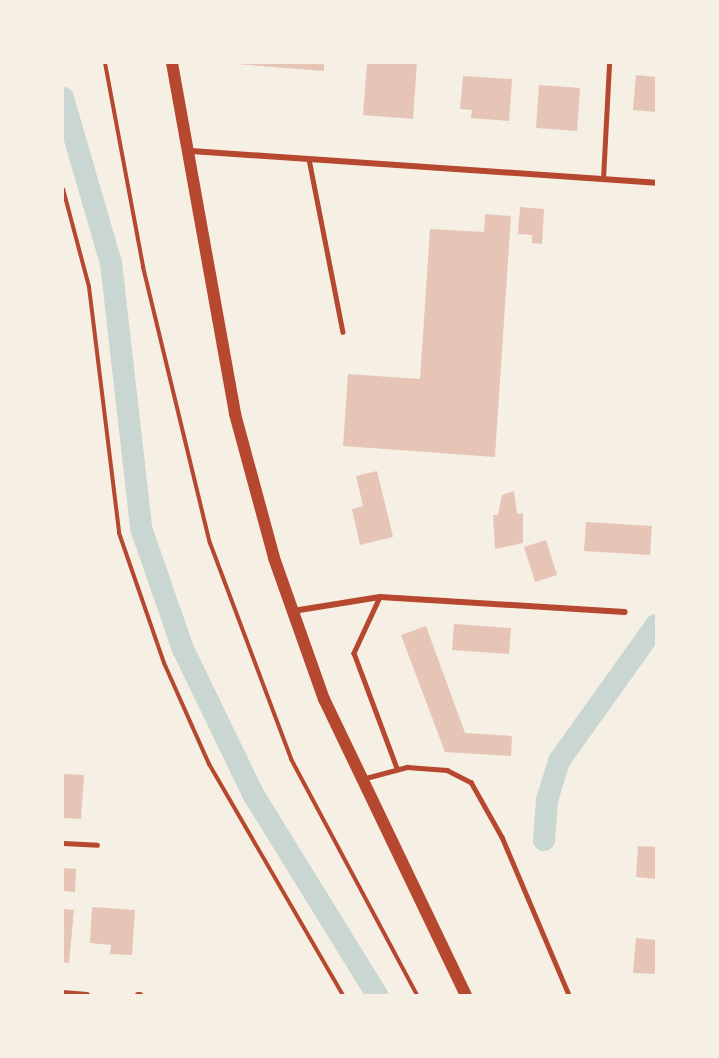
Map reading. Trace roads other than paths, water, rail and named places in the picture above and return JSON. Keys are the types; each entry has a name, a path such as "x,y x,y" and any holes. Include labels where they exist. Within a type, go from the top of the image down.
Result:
{"main road":[{"path":"172,63 191,151 235,414 292,611 360,780 466,995"}],"street":[{"path":"191,151 656,183"},
{"path":"292,611 380,597 625,612"},
{"path":"63,993 87,995"}],"lane":[{"path":"603,179 609,63"},
{"path":"309,159 343,332"},
{"path":"380,597 354,653 397,768"},
{"path":"360,780 397,768 447,770 471,782 502,837 568,995"},
{"path":"63,843 97,845"}],"waterway":[{"path":"63,98 111,263 141,528 183,649 253,794 377,995"},
{"path":"544,840 547,800 559,761 656,625"}]}
